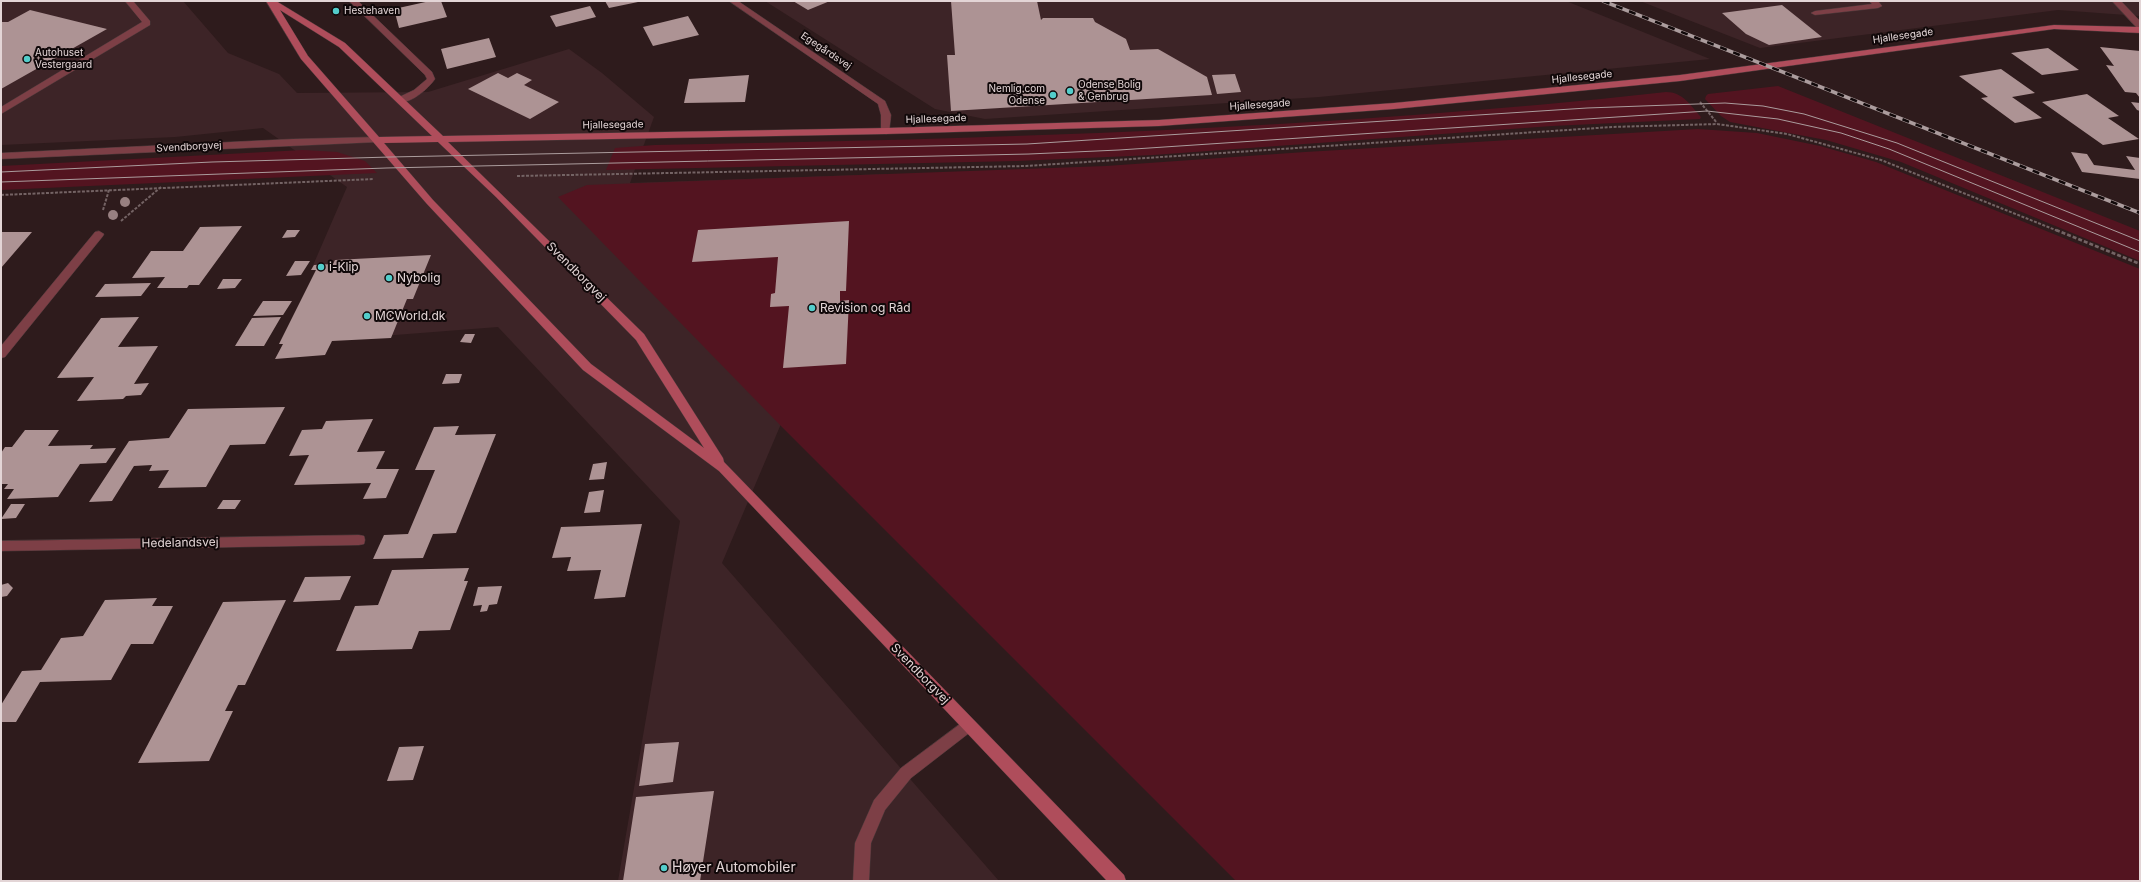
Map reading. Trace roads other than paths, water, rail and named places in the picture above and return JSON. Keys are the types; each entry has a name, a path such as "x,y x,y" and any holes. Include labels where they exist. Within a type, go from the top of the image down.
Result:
{"main road":[{"name":"Svendborgvej","path":"270,1 342,45 442,139 640,337 723,468"},
{"name":"Svendborgvej","path":"270,1 304,57 409,179 587,367 723,468 1118,881"},
{"name":"Hjallesegade","path":"376,140 886,131 1159,123 1394,106 1680,78 2047,28 2140,30"}],"street":[{"path":"1,110 147,23 129,1"},
{"path":"353,1 429,74 431,79 426,86 415,94 400,100"},
{"name":"Egegårdsvej","path":"733,1 882,103 886,115 886,131"},
{"path":"1815,13 1878,6 1873,1"},
{"path":"2116,1 2140,26"},
{"name":"Svendborgvej","path":"1,156 293,142 376,140"},
{"path":"1,354 99,234"},
{"name":"Hedelandsvej","path":"1,546 359,540"},
{"path":"861,881 862,843 879,805 906,774 968,725"}],"tram line":[{"path":"1,172 212,162 390,157 1027,144 1587,108 1725,103 1763,106 1804,114 1897,143 2140,241"},
{"path":"1,182 386,168 1029,154 1119,150 1707,111 1778,119 1841,133 1889,149 2140,252"}],"railway":[{"path":"1603,1 2140,213"}],"place":[{"name":"Hestehaven","path":"336,11"},
{"name":"Autohuset Vestergaard","path":"27,59"},
{"name":"Odense Bolig & Genbrug","path":"1070,91"},
{"name":"Nemlig.com Odense","path":"1053,95"},
{"name":"i-Klip","path":"321,267"},
{"name":"Nybolig","path":"389,278"},
{"name":"Revision og Råd","path":"812,308"},
{"name":"MCWorld.dk","path":"367,316"},
{"name":"Høyer Automobiler","path":"664,868"}]}
